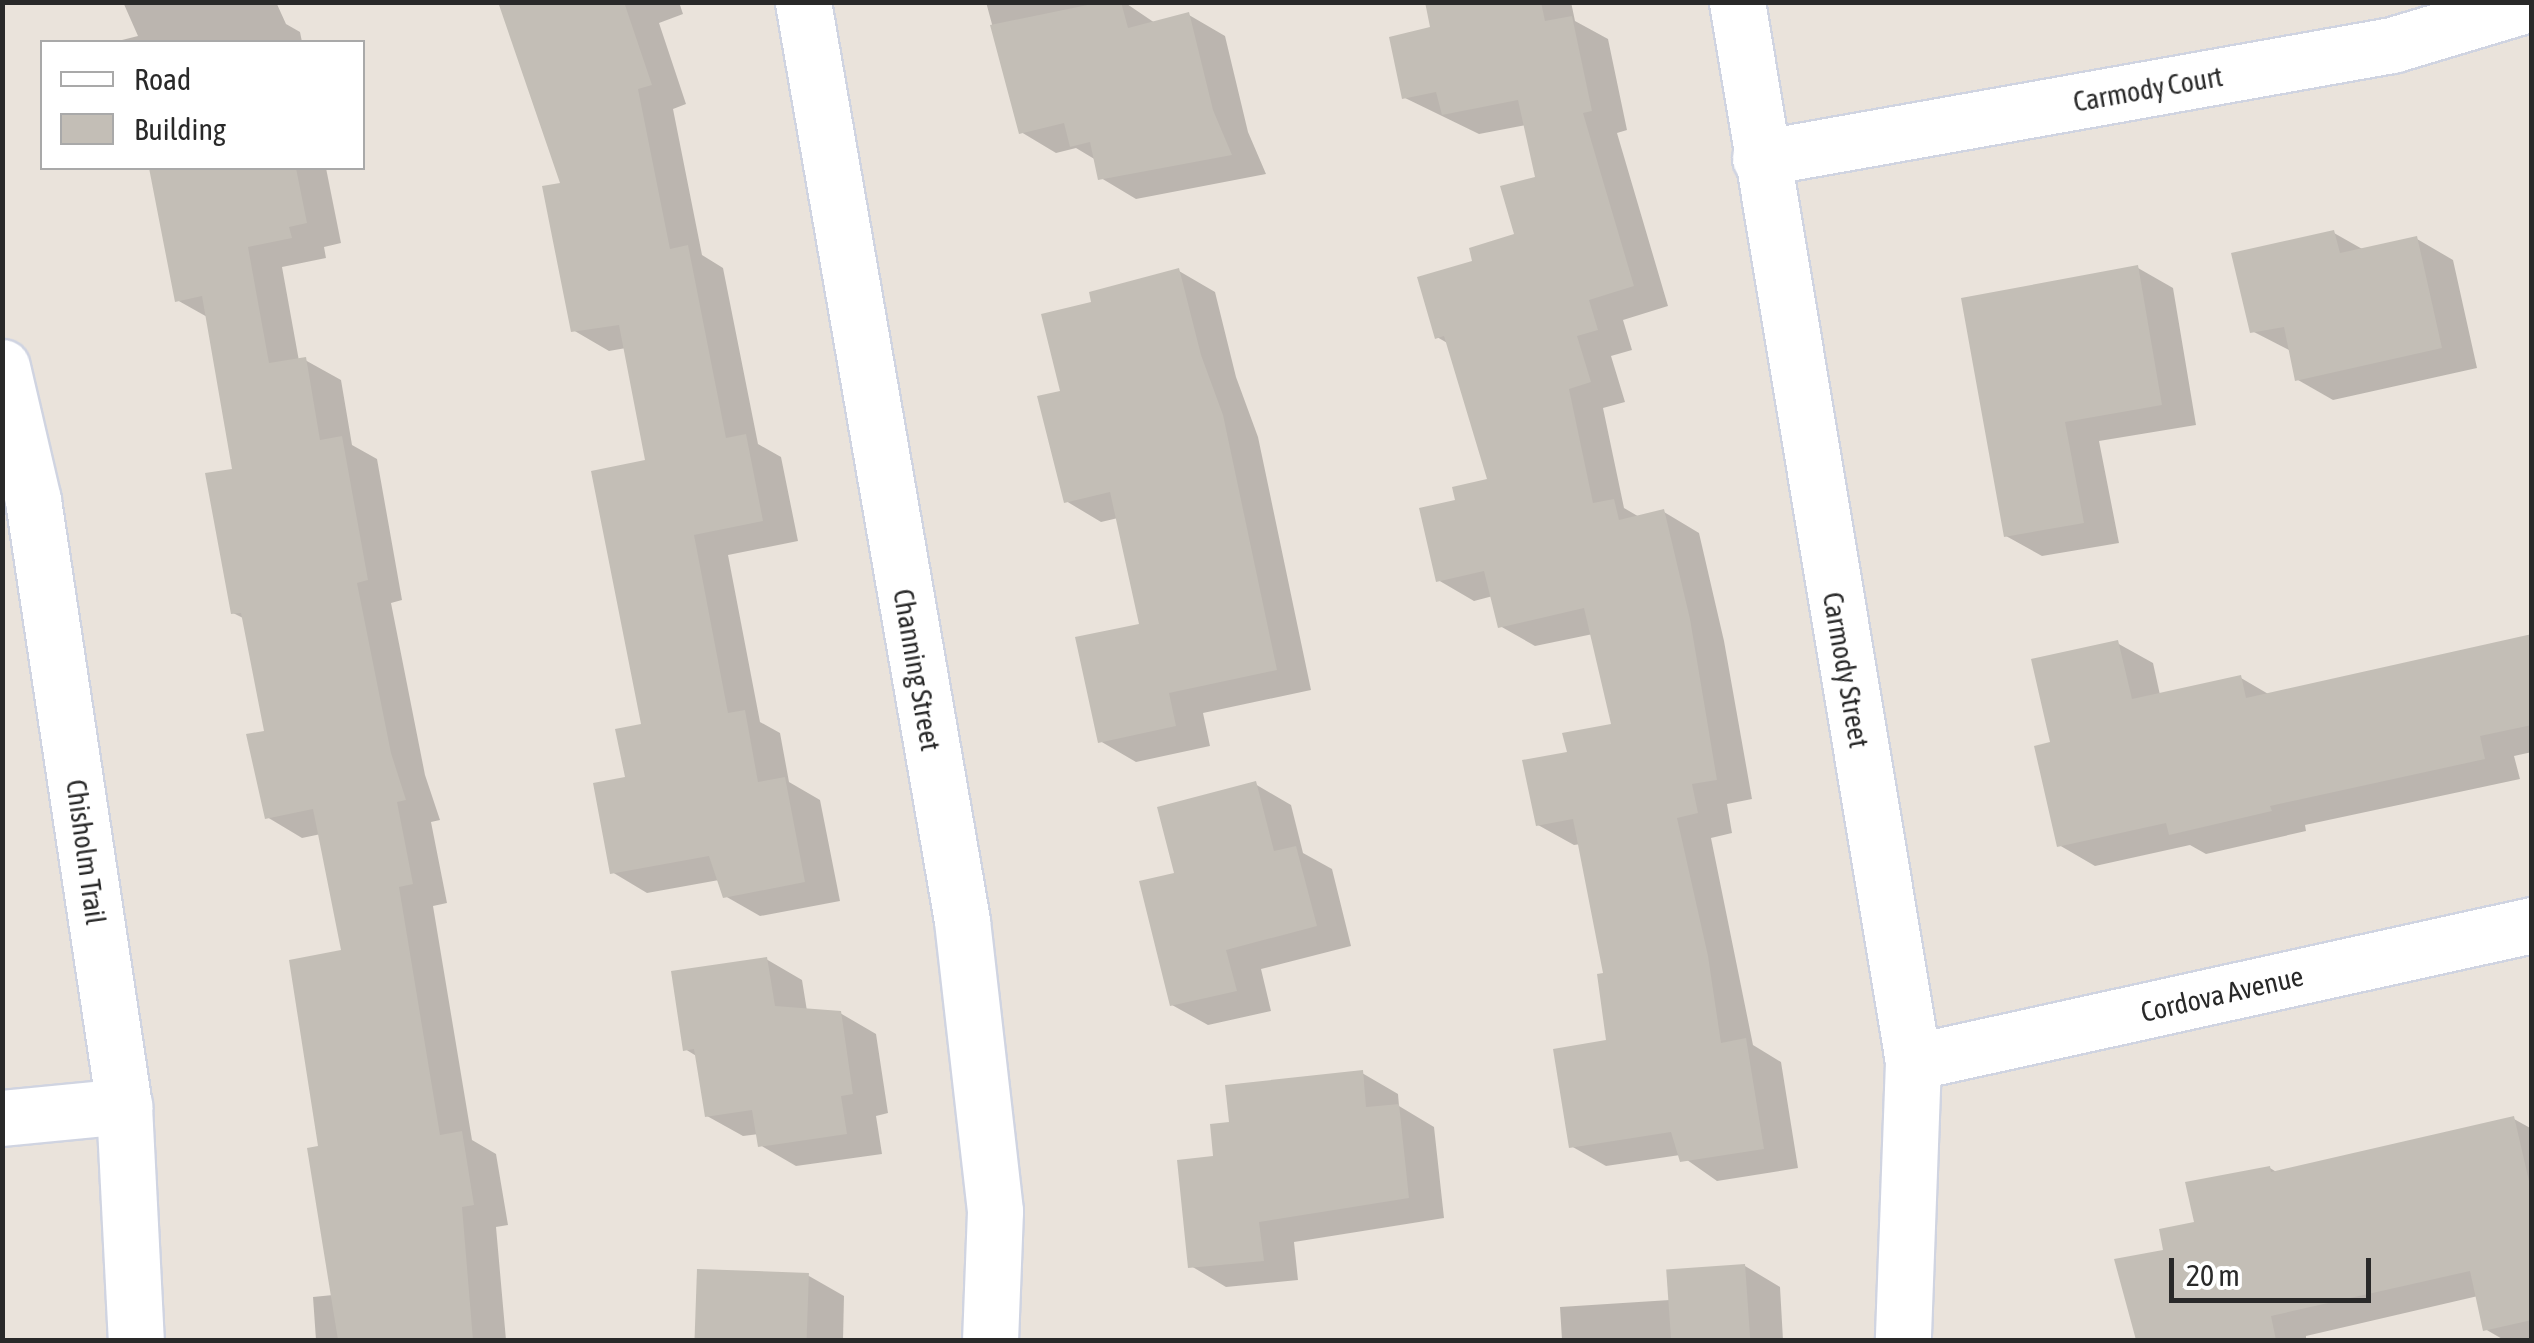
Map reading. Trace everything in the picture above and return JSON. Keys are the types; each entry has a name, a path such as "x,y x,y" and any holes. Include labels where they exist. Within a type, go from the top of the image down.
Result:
{"street":[{"name":"Channing Street","path":"803,2 962,921 995,1211 990,1340"},
{"name":"Carmody Street","path":"1737,2 1913,1062 1903,1340"},
{"name":"Carmody Court","path":"1760,158 2392,45 2532,3"},
{"name":"Chisholm Trail","path":"2,368 34,500 124,1106 136,1340"},
{"name":"Cordova Avenue","path":"1913,1062 2532,925"},
{"path":"2,1118 124,1106"}],"building":[{"path":"498,2 624,2 652,85 638,89 670,249 688,245 726,438 746,434 763,521 694,535 728,713 745,710 758,782 785,777 805,882 723,898 709,856 610,874 593,783 625,777 615,729 641,724 591,471 645,460 619,325 571,332 542,186 560,183"},
{"path":"1102,2 1121,2 1128,28 1189,12 1213,110 1232,155 1098,180 1090,142 1070,147 1064,123 1019,134 990,25"},
{"path":"1425,2 1541,2 1545,21 1572,16 1592,111 1583,113 1634,286 1589,300 1598,330 1577,336 1591,382 1569,389 1593,503 1614,499 1619,520 1664,509 1690,619 1717,780 1692,784 1698,813 1677,818 1708,956 1721,1043 1746,1038 1764,1149 1680,1162 1671,1132 1569,1148 1553,1049 1606,1040 1597,974 1603,973 1573,819 1536,826 1522,760 1567,752 1562,733 1611,724 1584,608 1498,628 1484,571 1436,582 1419,508 1455,500 1452,487 1487,479 1444,336 1435,339 1417,277 1472,261 1469,248 1514,234 1500,186 1535,177 1518,100 1442,115 1436,92 1402,99 1389,37 1430,27"},
{"path":"149,170 296,170 307,223 289,227 292,238 248,247 269,363 306,357 320,440 342,436 368,580 357,583 391,753 406,800 397,802 413,884 399,887 440,1135 462,1131 474,1205 462,1207 473,1340 338,1340 307,1148 318,1146 289,960 341,950 313,809 265,819 246,734 264,731 241,613 231,614 205,473 232,469 202,296 175,302"},
{"path":"2334,230 2340,253 2417,236 2442,348 2295,381 2284,327 2250,333 2231,253"},
{"path":"2138,265 2162,405 2065,422 2084,523 2004,537 1961,298"},
{"path":"1179,268 1201,355 1223,415 1277,670 1169,693 1176,726 1098,743 1075,637 1139,624 1110,492 1064,503 1037,396 1060,391 1041,314 1091,302 1089,292"},
{"path":"2532,634 2532,725 2480,736 2485,759 2270,806 2272,811 2169,835 2166,823 2057,847 2034,746 2050,742 2031,659 2118,640 2132,699 2241,675 2246,698"},
{"path":"1256,781 1274,851 1296,846 1317,926 1226,950 1237,991 1170,1006 1139,881 1174,873 1157,807"},
{"path":"767,957 775,1006 841,1011 853,1094 841,1096 847,1134 758,1147 752,1110 705,1117 694,1049 683,1051 671,971"},
{"path":"1363,1070 1366,1107 1399,1104 1409,1198 1259,1222 1264,1261 1188,1268 1177,1160 1213,1156 1210,1124 1229,1122 1225,1085"},
{"path":"2514,1116 2532,1194 2532,1320 2483,1331 2470,1271 2271,1316 2276,1340 2136,1340 2114,1259 2163,1250 2159,1229 2194,1222 2185,1182 2270,1166 2271,1172"},
{"path":"1745,1264 1750,1340 1671,1340 1666,1270"},
{"path":"697,1269 809,1273 807,1340 695,1340"}]}
